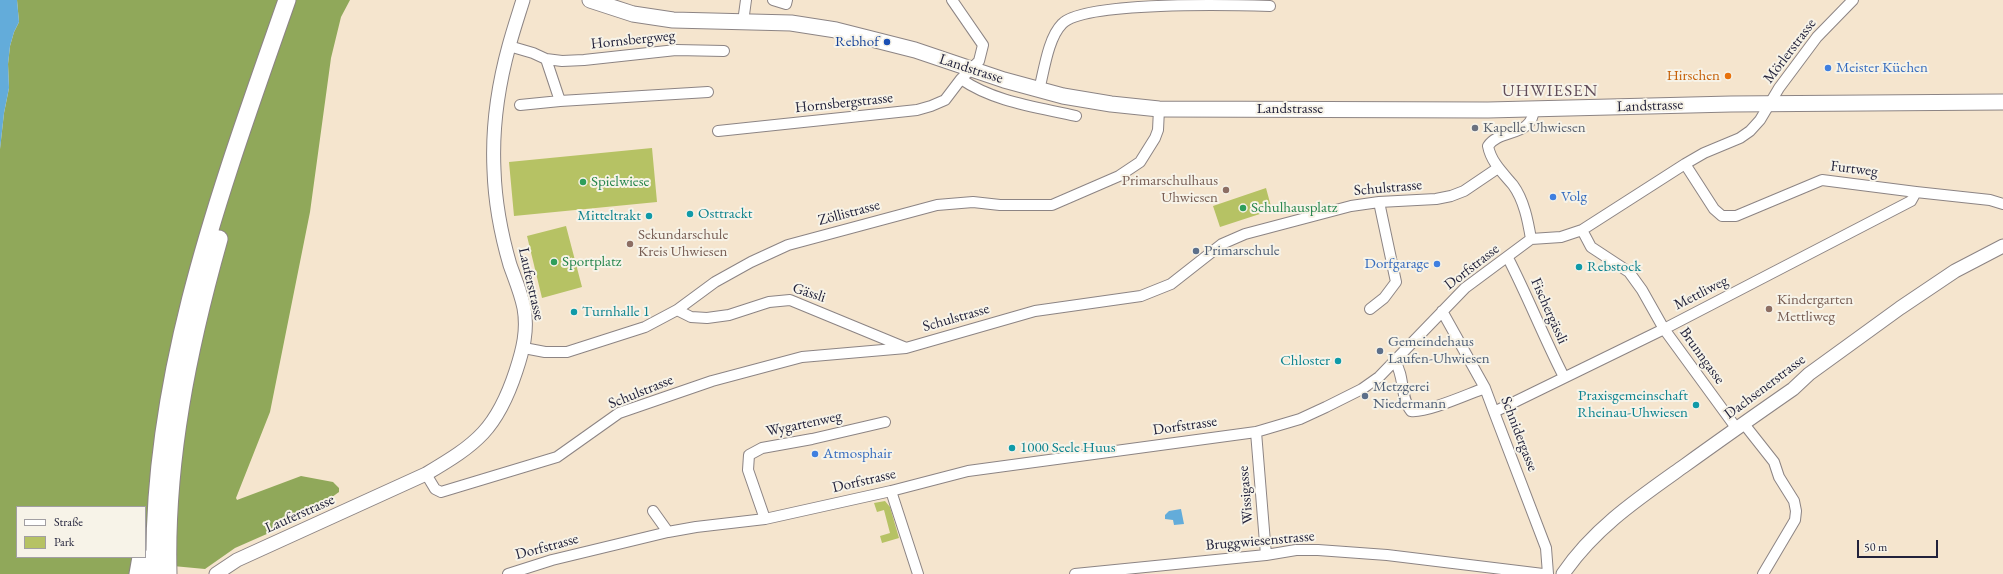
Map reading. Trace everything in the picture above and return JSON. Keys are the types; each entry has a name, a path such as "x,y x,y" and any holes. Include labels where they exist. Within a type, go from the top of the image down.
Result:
{"highway":[{"path":"146,533 160,459 173,373 195,279 221,194 287,0"},
{"path":"168,574 168,524 172,468 190,351 220,236 299,0"},
{"path":"155,574 155,516 160,459"},
{"path":"138,574 142,558"}],"main road":[{"name":"Landstrasse","path":"590,0 634,14 673,20 791,23 836,30 915,50 966,74 1111,104 1159,109 1488,110 1770,104 1973,101 2003,102"}],"street":[{"name":"Lauferstrasse","path":"216,574 237,560 426,474 466,449 489,427 505,402 524,348 526,327 524,310 501,229 494,174 494,148 498,98 508,46 523,0"},
{"path":"743,22 746,0"},
{"path":"773,0 786,4 788,0"},
{"name":"Hornsbergstrasse","path":"718,131 917,110 944,100 966,74 980,61 982,45 952,0"},
{"name":"Mörlerstrasse","path":"1770,104 1799,60 1817,37 1853,0"},
{"path":"1039,90 1055,33 1062,23 1076,15 1097,11 1190,4 1270,6"},
{"name":"Hornsbergweg","path":"508,46 533,52 546,59 584,60 676,50 724,51"},
{"path":"546,59 560,101"},
{"path":"966,74 991,94 1022,104 1076,116"},
{"path":"520,105 560,101 708,92"},
{"path":"1534,108 1533,118 1526,126 1517,132 1492,139 1488,146 1489,153 1498,168 1514,187 1528,218 1531,239 1561,237 1582,230 1685,164 1704,153 1740,138 1750,131 1760,120 1770,104"},
{"name":"Zöllistrasse","path":"524,348 555,353 572,351 645,327 677,310 715,282 751,262 788,245 937,204 973,202 1000,205 1052,205 1119,176 1140,162 1148,152 1158,130 1159,109"},
{"name":"Furtweg","path":"1685,164 1714,209 1722,216 1736,216 1822,180 1990,200 2003,204"},
{"name":"Schulstrasse","path":"426,474 435,489 441,492 557,457 619,413 712,381 802,357 906,348 1035,311 1141,296 1170,284 1222,244 1245,234 1351,206 1379,202 1436,199 1451,196 1464,191 1498,168"},
{"name":"Mettliweg","path":"1494,412 1664,329 1911,201 1916,192"},
{"path":"1370,309 1384,298 1396,282 1379,202"},
{"name":"Brunngasse","path":"1582,230 1591,246 1628,272 1642,290 1664,329 1740,426 1774,462 1779,477 1794,501 1796,512 1795,520 1763,574"},
{"name":"Dorfstrasse","path":"508,574 552,560 668,532 696,527 765,519 891,491 968,471 1256,432 1300,418 1342,399 1373,381 1395,362 1473,281 1508,258 1531,239"},
{"name":"Dachsenerstrasse","path":"1563,574 1584,545 1619,514 1900,308 1955,271 2003,246"},
{"name":"Fischergässli","path":"1508,258 1529,301 1540,330 1564,377"},
{"name":"Gässli","path":"677,310 691,318 707,318 729,315 768,302 790,300 906,348"},
{"name":"Schnidergasse","path":"1442,312 1485,388 1546,548 1548,574"},
{"path":"1395,362 1400,369 1407,405 1411,411 1416,412 1485,388"},
{"name":"Wygartenweg","path":"765,519 748,470 749,455 762,448 885,422"},
{"name":"Wissigasse","path":"1256,432 1266,555"},
{"path":"891,491 918,574"},
{"path":"653,511 668,532"},
{"name":"Bruggwiesenstrasse","path":"1075,574 1266,555 1296,550 1326,550 1387,555 1543,574"}],"green space":[{"path":"17,0 350,0 341,17 331,58 310,212 270,412 236,498 237,500 301,476 333,482 339,488 339,492 303,518 235,548 205,569 141,563 138,574 0,574 0,149 4,113 9,88 8,64 10,46 19,22"},
{"name":"Spielwiese","path":"652,148 657,202 514,216 509,162"},
{"name":"Schulhausplatz","path":"1266,188 1272,210 1220,227 1213,206"},
{"name":"Sportplatz","path":"566,226 582,287 542,298 527,236"},
{"path":"885,501 890,507 899,538 882,543 880,536 890,533 884,510 877,512 874,503"}],"water":[{"path":"0,0 17,0 19,22 10,46 8,64 9,88 4,113 0,149"},
{"path":"1181,509 1184,524 1174,525 1173,520 1165,519 1165,515 1169,511"}],"place":[{"name":"Rebhof","path":"887,42"},
{"name":"Meister Küchen","path":"1828,68"},
{"name":"Hirschen","path":"1728,76"},
{"name":"Kapelle Uhwiesen","path":"1475,128"},
{"name":"Spielwiese","path":"583,182"},
{"name":"Primarschulhaus Uhwiesen","path":"1226,190"},
{"name":"Volg","path":"1553,197"},
{"name":"Schulhausplatz","path":"1243,208"},
{"name":"Osttrackt","path":"690,214"},
{"name":"Mitteltrakt","path":"649,216"},
{"name":"Sekundarschule Kreis Uhwiesen","path":"630,244"},
{"name":"Primarschule","path":"1196,251"},
{"name":"Sportplatz","path":"554,262"},
{"name":"Dorfgarage","path":"1437,264"},
{"name":"Rebstock","path":"1579,267"},
{"name":"Kindergarten Mettliweg","path":"1769,309"},
{"name":"Turnhalle 1","path":"574,312"},
{"name":"Gemeindehaus Laufen-Uhwiesen","path":"1380,351"},
{"name":"Chloster","path":"1338,361"},
{"name":"Metzgerei Niedermann","path":"1365,396"},
{"name":"Praxisgemeinschaft Rheinau-Uhwiesen","path":"1696,405"},
{"name":"1000 Seele Huus","path":"1012,448"},
{"name":"Atmosphair","path":"815,454"}],"district":[{"name":"UHWIESEN","path":"1550,91"}]}
